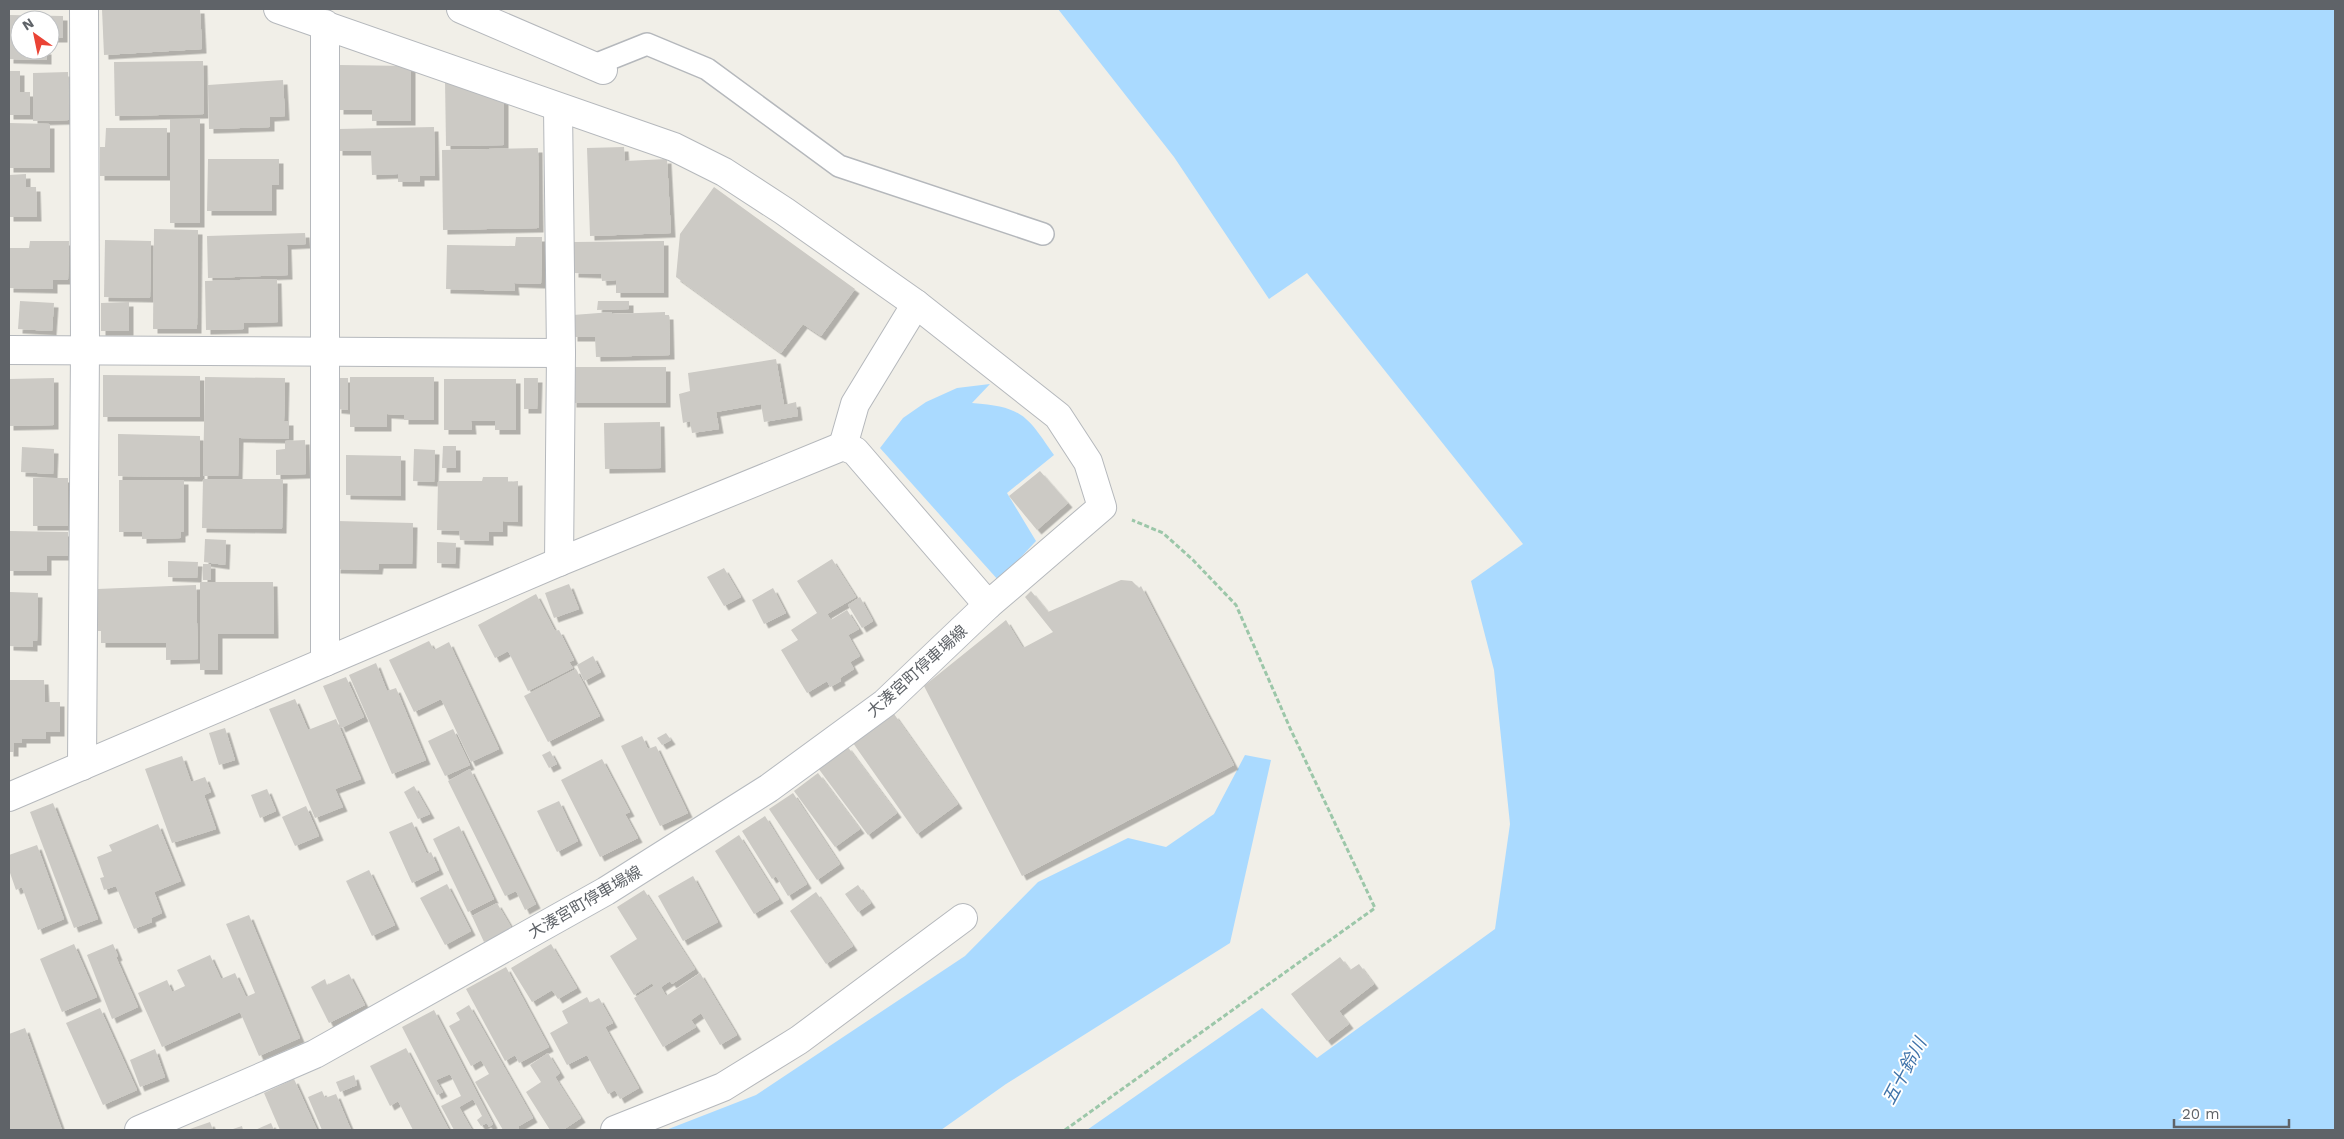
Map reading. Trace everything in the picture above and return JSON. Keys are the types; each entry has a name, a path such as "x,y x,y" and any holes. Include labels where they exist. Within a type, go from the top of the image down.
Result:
{"street":[{"path":"82,766 85,350 84,9"},
{"path":"278,9 674,147 724,172 784,210 916,304 1058,416 1088,462 1102,507"},
{"path":"461,9 597,68"},
{"path":"325,24 325,662"},
{"path":"558,108 561,353 559,562"},
{"path":"843,446 855,404 916,304"},
{"path":"9,350 561,353"},
{"path":"9,797 559,562 843,446 855,451 988,605"},
{"name":"大湊宮町停車場線","path":"139,1130 315,1054 606,891 768,788 885,703 988,605 1102,507"},
{"path":"615,1130 723,1087 791,1046 963,918"}],"lane":[{"path":"597,68 648,44 707,69 839,166 1043,234"}],"path":[{"path":"1065,1130 1375,908 1290,728 1236,605 1194,560 1163,533 1102,507"}],"water":[{"name":"五十鈴川","path":"1058,9 2335,9 2335,1130 1087,1130 1262,1008 1317,1058 1495,929 1510,824 1494,670 1471,581 1523,544 1307,273 1269,299 1174,157"},
{"path":"990,384 972,403 1002,407 1022,416 1037,431 1054,455 1007,493 1036,541 999,581 880,448 903,418 926,402 957,388"},
{"path":"1245,755 1271,760 1230,943 1006,1084 941,1130 666,1130 756,1095 965,956 1038,882 1128,838 1166,847 1214,814"}],"building":[{"path":"102,9 200,9 202,49 104,55"},
{"path":"9,15 10,59 9,59"},
{"path":"60,16 63,16 63,38 60,38"},
{"path":"203,61 204,114 115,116 114,62"},
{"path":"339,65 411,66 411,121 372,121 372,110 339,110"},
{"path":"9,71 20,71 20,92 30,92 30,115 9,115"},
{"path":"68,72 69,120 33,121 33,73"},
{"path":"445,79 504,100 504,145 446,146"},
{"path":"283,80 285,116 270,117 270,127 209,129 208,85"},
{"path":"170,119 200,119 200,223 170,223"},
{"path":"9,123 50,124 50,168 9,168"},
{"path":"434,127 435,176 420,176 420,182 398,182 398,174 372,175 371,151 338,151 338,129"},
{"path":"106,128 167,128 167,176 100,176 100,147 105,147"},
{"path":"624,147 625,161 667,159 671,233 590,236 587,148"},
{"path":"538,148 539,228 443,230 442,150"},
{"path":"208,159 279,159 279,185 272,185 272,211 207,211"},
{"path":"26,174 26,187 36,187 37,217 9,217 9,175"},
{"path":"714,187 855,289 821,336 803,324 781,353 676,277 680,234"},
{"path":"154,229 198,230 197,329 153,329"},
{"path":"305,233 306,244 287,245 288,275 208,278 207,236"},
{"path":"516,237 542,237 541,284 514,283 515,291 446,289 447,245 515,246"},
{"path":"105,240 151,241 150,298 104,297"},
{"path":"30,241 69,241 68,280 53,280 53,289 9,288 9,248 29,248"},
{"path":"664,241 664,293 616,293 616,280 602,281 601,274 574,273 574,242"},
{"path":"277,279 278,322 244,323 244,329 206,330 205,281"},
{"path":"20,301 54,303 52,331 18,329"},
{"path":"598,301 629,301 629,309 597,310"},
{"path":"129,302 129,331 101,331 101,303"},
{"path":"612,312 612,314 665,312 665,315 669,315 670,355 596,357 595,337 573,337 573,315"},
{"path":"776,359 784,405 796,402 798,416 764,422 761,404 716,412 719,429 692,433 690,421 683,423 679,394 690,391 688,373"},
{"path":"572,367 666,367 666,403 572,403"},
{"path":"103,375 200,376 200,417 103,417"},
{"path":"205,377 285,378 284,421 289,421 289,439 239,438 238,476 203,476"},
{"path":"350,377 434,377 434,420 404,420 404,415 387,414 387,427 350,427"},
{"path":"54,378 54,425 9,426 9,379"},
{"path":"337,378 348,378 348,410 337,409"},
{"path":"524,378 538,378 537,409 524,409"},
{"path":"444,379 516,379 516,430 495,430 495,421 471,421 472,430 444,430"},
{"path":"660,422 661,468 605,469 604,423"},
{"path":"118,434 200,436 200,477 118,476"},
{"path":"305,440 306,474 276,475 276,450 285,449 285,441"},
{"path":"443,446 456,446 456,468 442,468"},
{"path":"22,447 54,449 53,474 21,472"},
{"path":"414,449 435,450 434,482 413,481"},
{"path":"346,455 401,456 401,496 346,495"},
{"path":"1040,471 1068,503 1037,530 1009,496"},
{"path":"483,477 508,477 508,482 518,481 518,522 503,521 503,532 489,532 489,541 460,540 459,531 437,530 438,481 482,481"},
{"path":"33,478 68,478 68,526 33,526"},
{"path":"203,479 283,479 282,529 202,528"},
{"path":"119,480 184,480 184,531 181,532 181,538 142,539 142,532 119,532"},
{"path":"337,521 413,523 412,564 379,564 378,570 336,569"},
{"path":"9,531 68,532 68,556 47,556 47,571 9,571"},
{"path":"205,539 226,540 225,565 204,562"},
{"path":"437,542 456,543 455,564 437,563"},
{"path":"832,559 856,597 827,614 831,620 847,610 859,629 848,635 860,656 850,662 854,669 840,678 841,681 830,687 827,681 807,693 781,650 798,640 791,630 817,613 797,581"},
{"path":"168,561 198,562 197,578 168,577"},
{"path":"203,564 211,564 211,580 203,580"},
{"path":"724,568 741,597 724,606 707,577"},
{"path":"1121,580 1132,581 1139,588 1141,586 1234,765 1022,876 924,686 1006,620 1023,648 1053,632 1025,597 1031,591 1048,612"},
{"path":"200,582 273,582 274,634 218,634 218,670 200,670"},
{"path":"569,584 579,609 554,618 545,593"},
{"path":"196,585 198,659 166,660 166,643 101,643 101,631 98,631 97,589"},
{"path":"773,588 786,613 764,624 752,600"},
{"path":"9,592 38,593 37,641 33,641 33,647 9,646"},
{"path":"536,594 555,631 559,630 574,660 569,662 573,668 528,691 508,651 495,658 478,625"},
{"path":"860,597 873,621 862,628 848,605"},
{"path":"429,641 434,650 449,642 499,749 471,762 441,699 414,712 389,660"},
{"path":"593,656 601,672 584,681 577,665"},
{"path":"376,663 387,691 396,688 426,760 392,774 349,675"},
{"path":"576,669 600,716 548,742 524,696"},
{"path":"346,677 364,717 341,728 323,686"},
{"path":"9,680 44,680 45,702 60,702 60,732 46,732 46,739 22,739 22,743 14,743 14,752 9,752"},
{"path":"295,699 308,730 336,719 361,779 335,789 343,807 315,818 269,709"},
{"path":"894,714 958,804 917,834 853,743"},
{"path":"225,728 235,760 219,765 209,733"},
{"path":"453,729 470,765 445,776 428,741"},
{"path":"666,733 671,740 662,745 657,738"},
{"path":"642,736 648,749 656,746 688,813 660,826 621,746"},
{"path":"847,746 897,813 868,835 818,768"},
{"path":"550,751 557,764 549,768 542,755"},
{"path":"182,756 191,782 205,777 211,792 204,795 216,829 172,843 145,769"},
{"path":"602,759 630,812 625,814 638,838 600,857 561,780"},
{"path":"470,769 536,904 525,910 516,891 505,896 448,781"},
{"path":"818,773 860,829 835,847 794,791"},
{"path":"414,786 430,814 418,819 404,792"},
{"path":"267,789 276,811 260,818 251,795"},
{"path":"793,793 840,864 817,880 769,809"},
{"path":"559,801 578,841 557,852 537,811"},
{"path":"53,803 98,919 74,928 30,812"},
{"path":"306,806 319,836 295,846 282,817"},
{"path":"765,816 807,884 788,896 776,876 772,879 742,831"},
{"path":"412,822 427,854 431,852 439,870 412,883 389,832"},
{"path":"158,824 181,881 154,892 162,913 151,918 152,922 134,929 116,886 104,890 100,878 104,877 97,857 112,851 109,845"},
{"path":"459,826 494,899 468,912 433,839"},
{"path":"739,835 779,899 754,914 715,851"},
{"path":"37,845 64,919 38,930 22,887 16,890 9,870 9,855"},
{"path":"369,870 395,925 372,936 346,881"},
{"path":"693,876 718,922 683,941 658,896"},
{"path":"447,884 471,931 445,945 420,898"},
{"path":"858,885 871,903 858,912 845,894"},
{"path":"644,890 695,969 672,984 670,981 661,987 666,996 700,973 737,1035 720,1045 701,1013 691,1020 696,1027 663,1047 634,998 654,986 652,983 634,995 610,956 637,939 617,907"},
{"path":"816,892 853,946 826,964 790,911"},
{"path":"497,903 511,927 484,942 472,916"},
{"path":"249,915 300,1038 259,1056 240,1012 162,1047 138,993 167,980 172,992 185,986 177,970 210,955 221,979 235,973 246,997 255,993 226,924"},
{"path":"74,944 97,997 62,1012 40,959"},
{"path":"113,944 118,956 116,957 138,1007 112,1019 87,955"},
{"path":"551,944 577,988 558,999 552,990 532,1002 511,968"},
{"path":"1340,957 1350,970 1359,964 1374,984 1339,1011 1349,1024 1327,1041 1291,994"},
{"path":"506,967 549,1047 519,1063 515,1055 505,1061 466,989"},
{"path":"349,974 365,1005 329,1023 311,987 325,979 327,985"},
{"path":"587,997 590,1003 599,998 613,1023 605,1027 639,1088 620,1099 615,1090 608,1094 587,1055 567,1065 550,1033 568,1023 562,1011"},
{"path":"469,1005 533,1118 519,1126 519,1130 503,1130 475,1082 489,1074 481,1060 471,1066 449,1026 460,1020 456,1013"},
{"path":"100,1008 137,1090 103,1105 66,1023"},
{"path":"434,1010 493,1124 489,1127 487,1123 481,1126 477,1120 482,1116 473,1099 459,1107 472,1130 454,1130 441,1106 461,1096 450,1074 436,1080 443,1092 437,1095 402,1027"},
{"path":"25,1028 62,1130 9,1130 9,1034"},
{"path":"406,1048 449,1130 413,1130 398,1101 390,1106 370,1066"},
{"path":"155,1049 165,1077 140,1087 130,1060"},
{"path":"548,1053 560,1073 555,1077 581,1118 563,1130 550,1130 526,1092 541,1082 530,1065"},
{"path":"354,1075 357,1085 340,1092 336,1082"},
{"path":"294,1079 317,1130 280,1130 264,1093"},
{"path":"322,1091 325,1098 336,1094 351,1130 322,1130 308,1097"},
{"path":"210,1122 213,1130 187,1130"},
{"path":"271,1123 274,1130 255,1130"},
{"path":"242,1126 243,1130 230,1130"}]}
